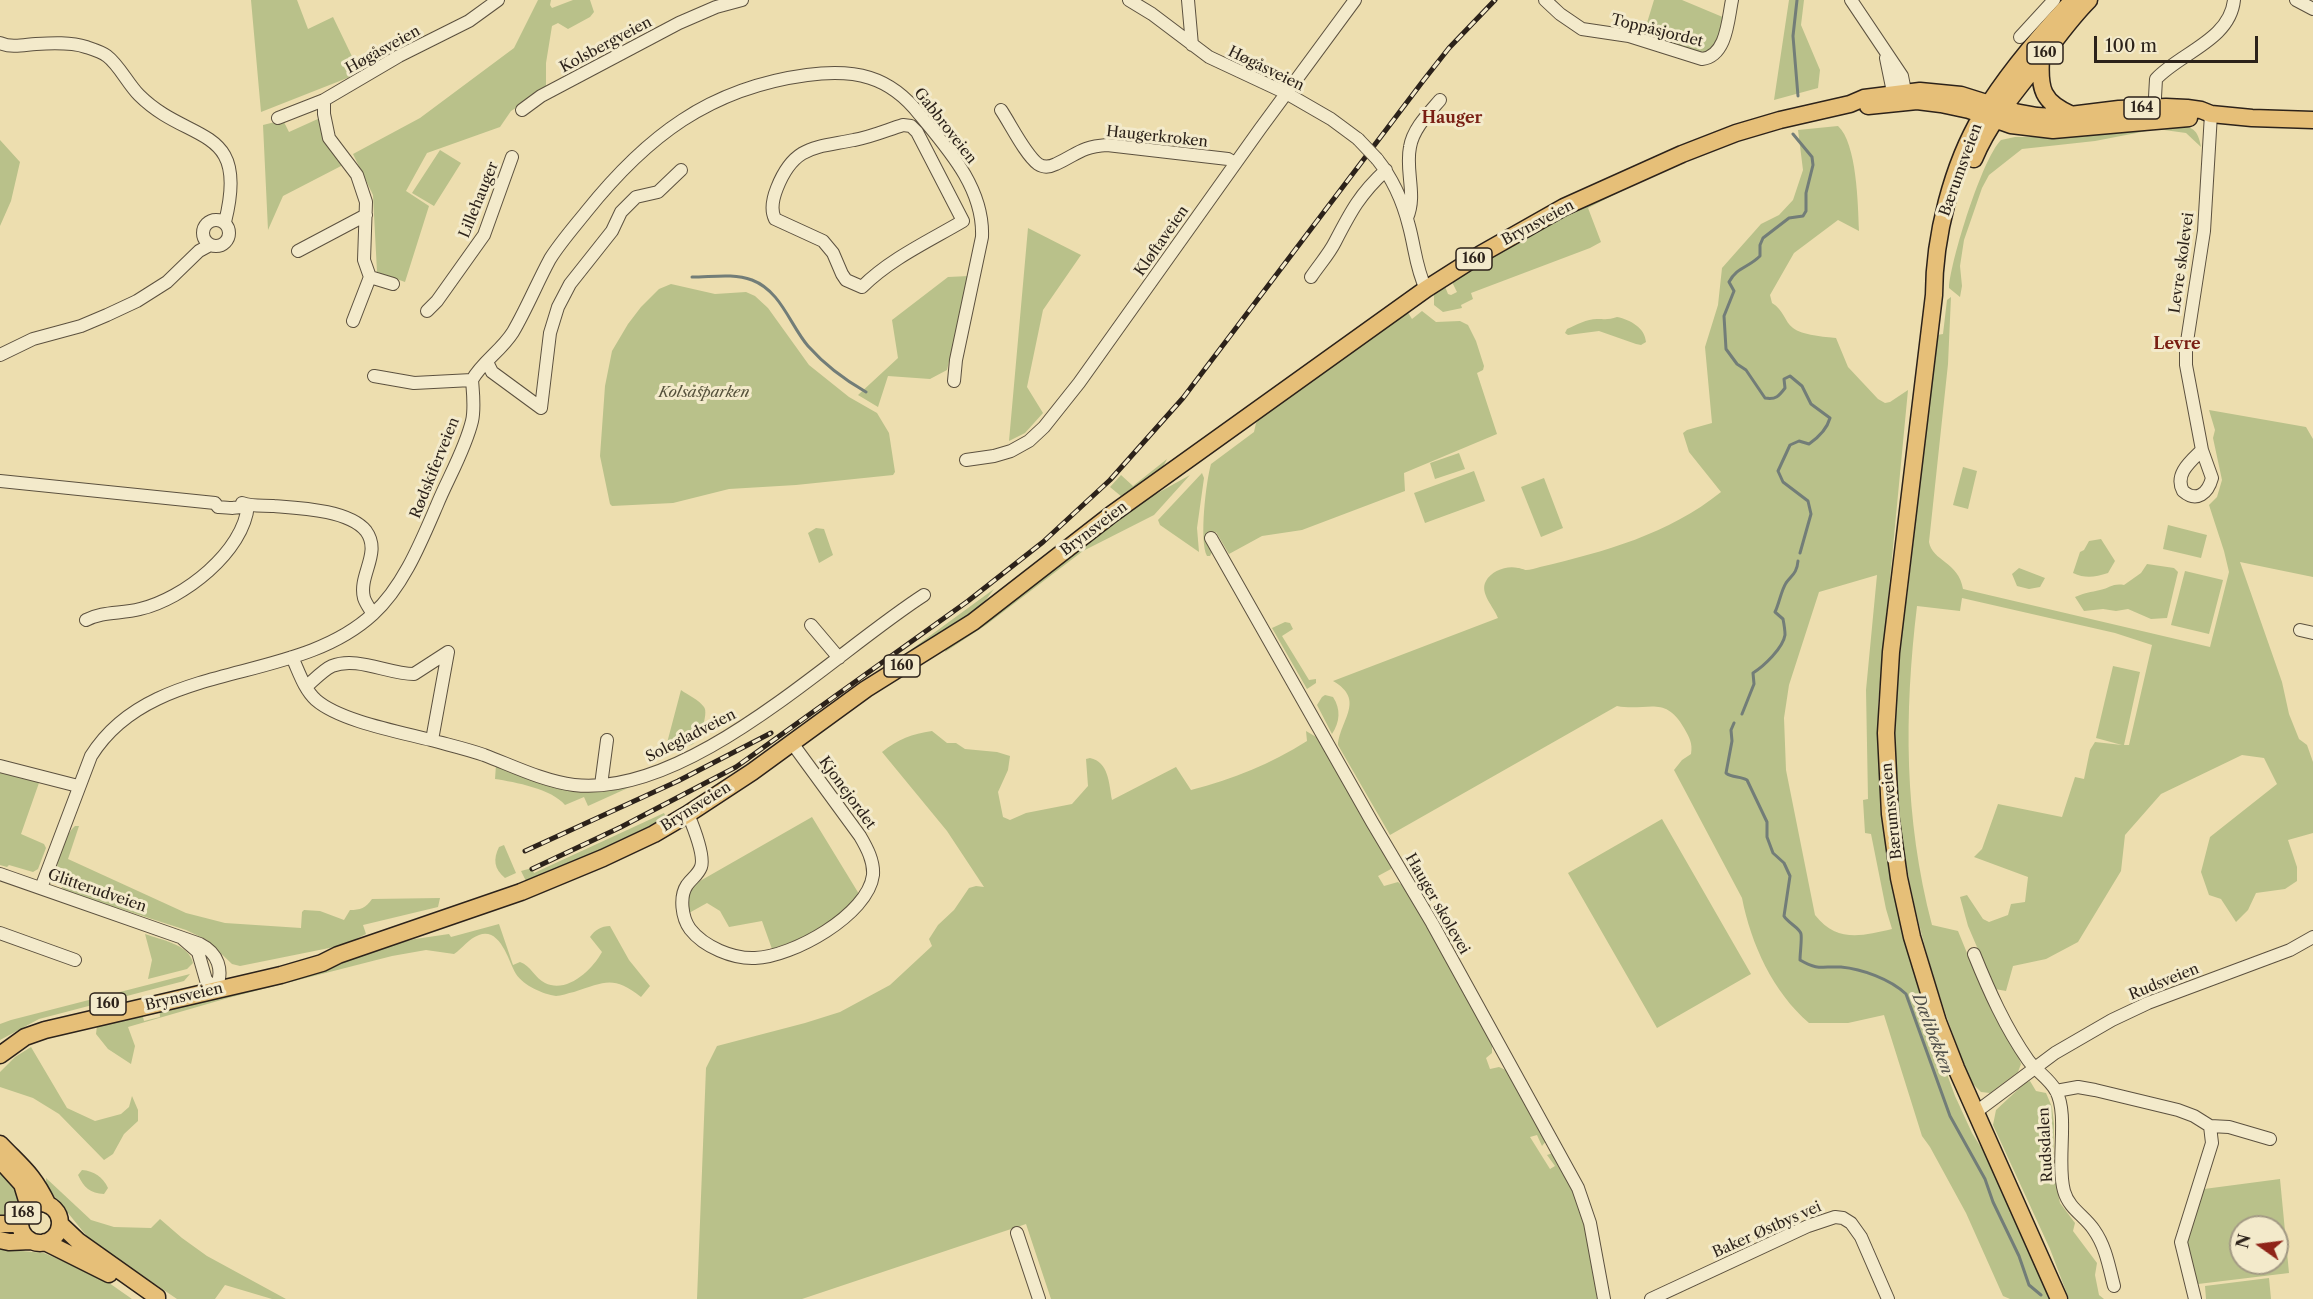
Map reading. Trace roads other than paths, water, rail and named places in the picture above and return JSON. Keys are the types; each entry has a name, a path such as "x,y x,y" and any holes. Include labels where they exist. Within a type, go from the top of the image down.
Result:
{"main road":[{"name":"Bærumsveien","path":"2060,1299 1938,1022 1912,937 1895,850 1886,764 1891,652 1934,296 1934,268 1947,202 1958,171 2027,53 2073,0"},
{"name":"Bærumsveien","path":"1993,112 2041,58 2065,25 2089,0"},
{"path":"2041,58 2041,80 2046,98 2060,110 2072,115"},
{"name":"Brynsveien","path":"0,1046 23,1031 55,1018 322,956 338,955 531,888 609,855 688,814 866,689 973,622 1112,514 1426,289 1518,232 1564,207 1655,165 1736,133 1780,120 1850,104 1864,106 1900,96 1917,101 2037,116 2154,113 2199,118 2211,114 2260,119 2313,120"},
{"name":"Brynsveien","path":"1993,112 2011,125 2053,130 2154,113"},
{"name":"Brynsveien","path":"0,1055 15,1043 37,1033 215,982"},
{"name":"168","path":"0,1144 28,1171 48,1204 58,1214 60,1224 55,1237 38,1242 0,1240"},
{"name":"168","path":"0,1160 22,1184 29,1207"},
{"name":"168","path":"48,1204 40,1203 29,1207 22,1216 20,1224 22,1231 38,1242 93,1264 148,1299"},
{"name":"168","path":"0,1224 20,1224"},
{"name":"168","path":"60,1224 78,1241 157,1299"}],"street":[{"name":"Høgåsveien","path":"278,118 324,100 399,57 469,21 498,0"},
{"name":"Kolsbergveien","path":"522,110 541,96 679,23 716,7 742,0"},
{"name":"Høgåsveien","path":"1129,0 1152,14 1217,62 1286,93 1331,119 1358,139 1386,170 1398,192 1407,218 1417,270 1426,289"},
{"path":"1188,0 1192,45"},
{"name":"Kløftaveien","path":"966,460 1011,451 1029,441 1044,427 1079,383 1235,163 1355,0"},
{"name":"Toppåsjordet","path":"1545,0 1582,29 1635,38 1702,59 1709,58 1720,47 1732,0"},
{"path":"1851,0 1902,76 1900,96"},
{"path":"2020,38 2054,0"},
{"path":"2154,113 2156,79 2196,50 2224,25 2232,14 2234,0"},
{"path":"2296,0 2313,9"},
{"path":"0,43 18,46 62,43 85,47 107,56 140,96 156,109 205,135 224,155 231,174 232,194 222,221"},
{"name":"Gabbroveien","path":"472,380 478,370 501,350 552,257 592,205 644,150 686,117 731,94 793,77 848,72 878,81 904,97 934,132 965,176 976,197 982,224 980,255 961,336 954,381"},
{"path":"324,100 324,114 329,138 357,175 366,202 364,260 370,277 353,321"},
{"name":"Høgåsveien","path":"1407,218 1412,206 1410,145 1423,121 1440,100"},
{"name":"Haugerkroken","path":"1001,110 1028,152 1038,164 1046,167 1056,165 1070,155 1090,146 1107,145 1221,158 1235,163"},
{"name":"Levre skolevei","path":"2202,450 2186,365 2186,348 2204,231 2211,114"},
{"path":"963,221 917,132 911,126 903,125 854,140 812,147 802,152 783,176 772,204 775,219 823,241 846,279 862,287 872,277 904,255 981,213"},
{"name":"Lillehauger","path":"427,311 437,301 484,236 512,157"},
{"path":"487,362 492,372 541,408 550,333 558,307 570,284 612,231 621,212 636,196 658,192 681,170"},
{"path":"1311,277 1335,242 1355,204 1367,187 1386,170"},
{"path":"298,250 366,216"},
{"path":"0,355 33,339 81,326 143,297 166,282 204,246 223,245 229,238 230,230 222,221 210,220 204,225 202,234 204,246"},
{"path":"370,277 393,284"},
{"path":"375,376 414,383 472,380"},
{"name":"Rødskiferveien","path":"41,888 91,756 114,726 147,703 183,689 334,643 373,614 388,598 413,555 464,441 473,411 472,380"},
{"path":"0,480 215,503 218,499 248,505 325,512 352,520 365,530 371,540 373,550 363,590 364,600 373,614"},
{"path":"86,620 97,614 152,606 187,588 220,560 246,519 248,505"},
{"name":"Hauger skolevei","path":"1211,538 1432,923 1578,1188 1590,1223 1604,1299"},
{"name":"Solegladveien","path":"292,657 306,687 315,699 326,707 350,717 487,756 559,783 601,785 647,775 706,748 762,713 924,595"},
{"path":"811,625 839,658"},
{"path":"2300,630 2313,633"},
{"path":"306,687 327,669 337,665 351,664 414,674 448,652 432,740"},
{"path":"601,785 607,740"},
{"name":"Kjonejordet","path":"688,814 700,850 702,865 697,875 687,885 683,897 683,910 688,924 698,937 726,953 758,958 789,950 829,929 848,914 865,895 872,878 872,864 869,851 860,837 792,743"},
{"path":"0,766 78,786"},
{"name":"Glitterudveien","path":"0,874 200,944 210,951 218,962 215,982"},
{"path":"0,933 75,960"},
{"name":"Rudsveien","path":"1976,1112 2034,1068 2089,1033 2148,1003 2256,964 2290,950 2313,937"},
{"path":"1974,954 1992,998 2034,1068"},
{"name":"Rudsdalen","path":"2034,1068 2056,1091 2061,1122 2061,1168 2064,1193 2070,1205 2098,1236 2105,1250 2114,1286"},
{"path":"2056,1091 2078,1087 2095,1090 2178,1110 2210,1126 2229,1127 2270,1139"},
{"path":"2195,1299 2181,1242 2212,1143 2210,1126"},
{"name":"Baker Østbys vei","path":"1651,1299 1808,1226 1835,1217 1843,1218 1851,1223 1862,1237 1888,1299"},
{"path":"1017,1233 1039,1299"}],"waterway":[{"name":"Dælibekken","path":"1797,0 1793,36 1798,96"},
{"name":"Dælibekken","path":"1793,134 1812,157 1813,165 1806,193 1806,211 1803,216 1789,218 1763,238 1760,245 1760,256 1732,277 1729,282 1734,291 1724,316 1726,349 1737,364 1746,370 1765,398 1775,398 1779,395 1785,388 1784,379 1790,376 1802,386 1811,404 1830,418 1822,433 1809,444 1799,441 1790,445 1778,471 1783,482 1808,501 1811,514 1800,553"},
{"path":"692,277 737,277 762,285 778,300 814,353 835,371 866,392"},
{"name":"Dælibekken","path":"1742,714 1754,684 1753,673 1772,656 1784,640 1783,619 1775,612 1784,586 1795,571 1798,561"},
{"name":"Dælibekken","path":"1734,723 1731,730 1732,741 1726,773 1747,780 1767,822 1767,837 1773,853 1784,863 1790,876 1784,916 1801,934 1800,960 1816,967 1841,967 1867,972 1884,979 1906,994 1950,1116 1985,1179 1993,1202 2019,1256 2029,1285 2041,1295"}],"railway":[{"path":"532,869 621,827 736,767 968,601 1043,542 1110,480 1183,398 1423,81 1449,48 1495,0"},
{"path":"525,851 678,781 771,733"}],"district":[{"name":"Hauger","path":"1452,118"},
{"name":"Levre","path":"2177,344"}],"park label":[{"name":"Kolsåsparken","path":"704,393"}]}
